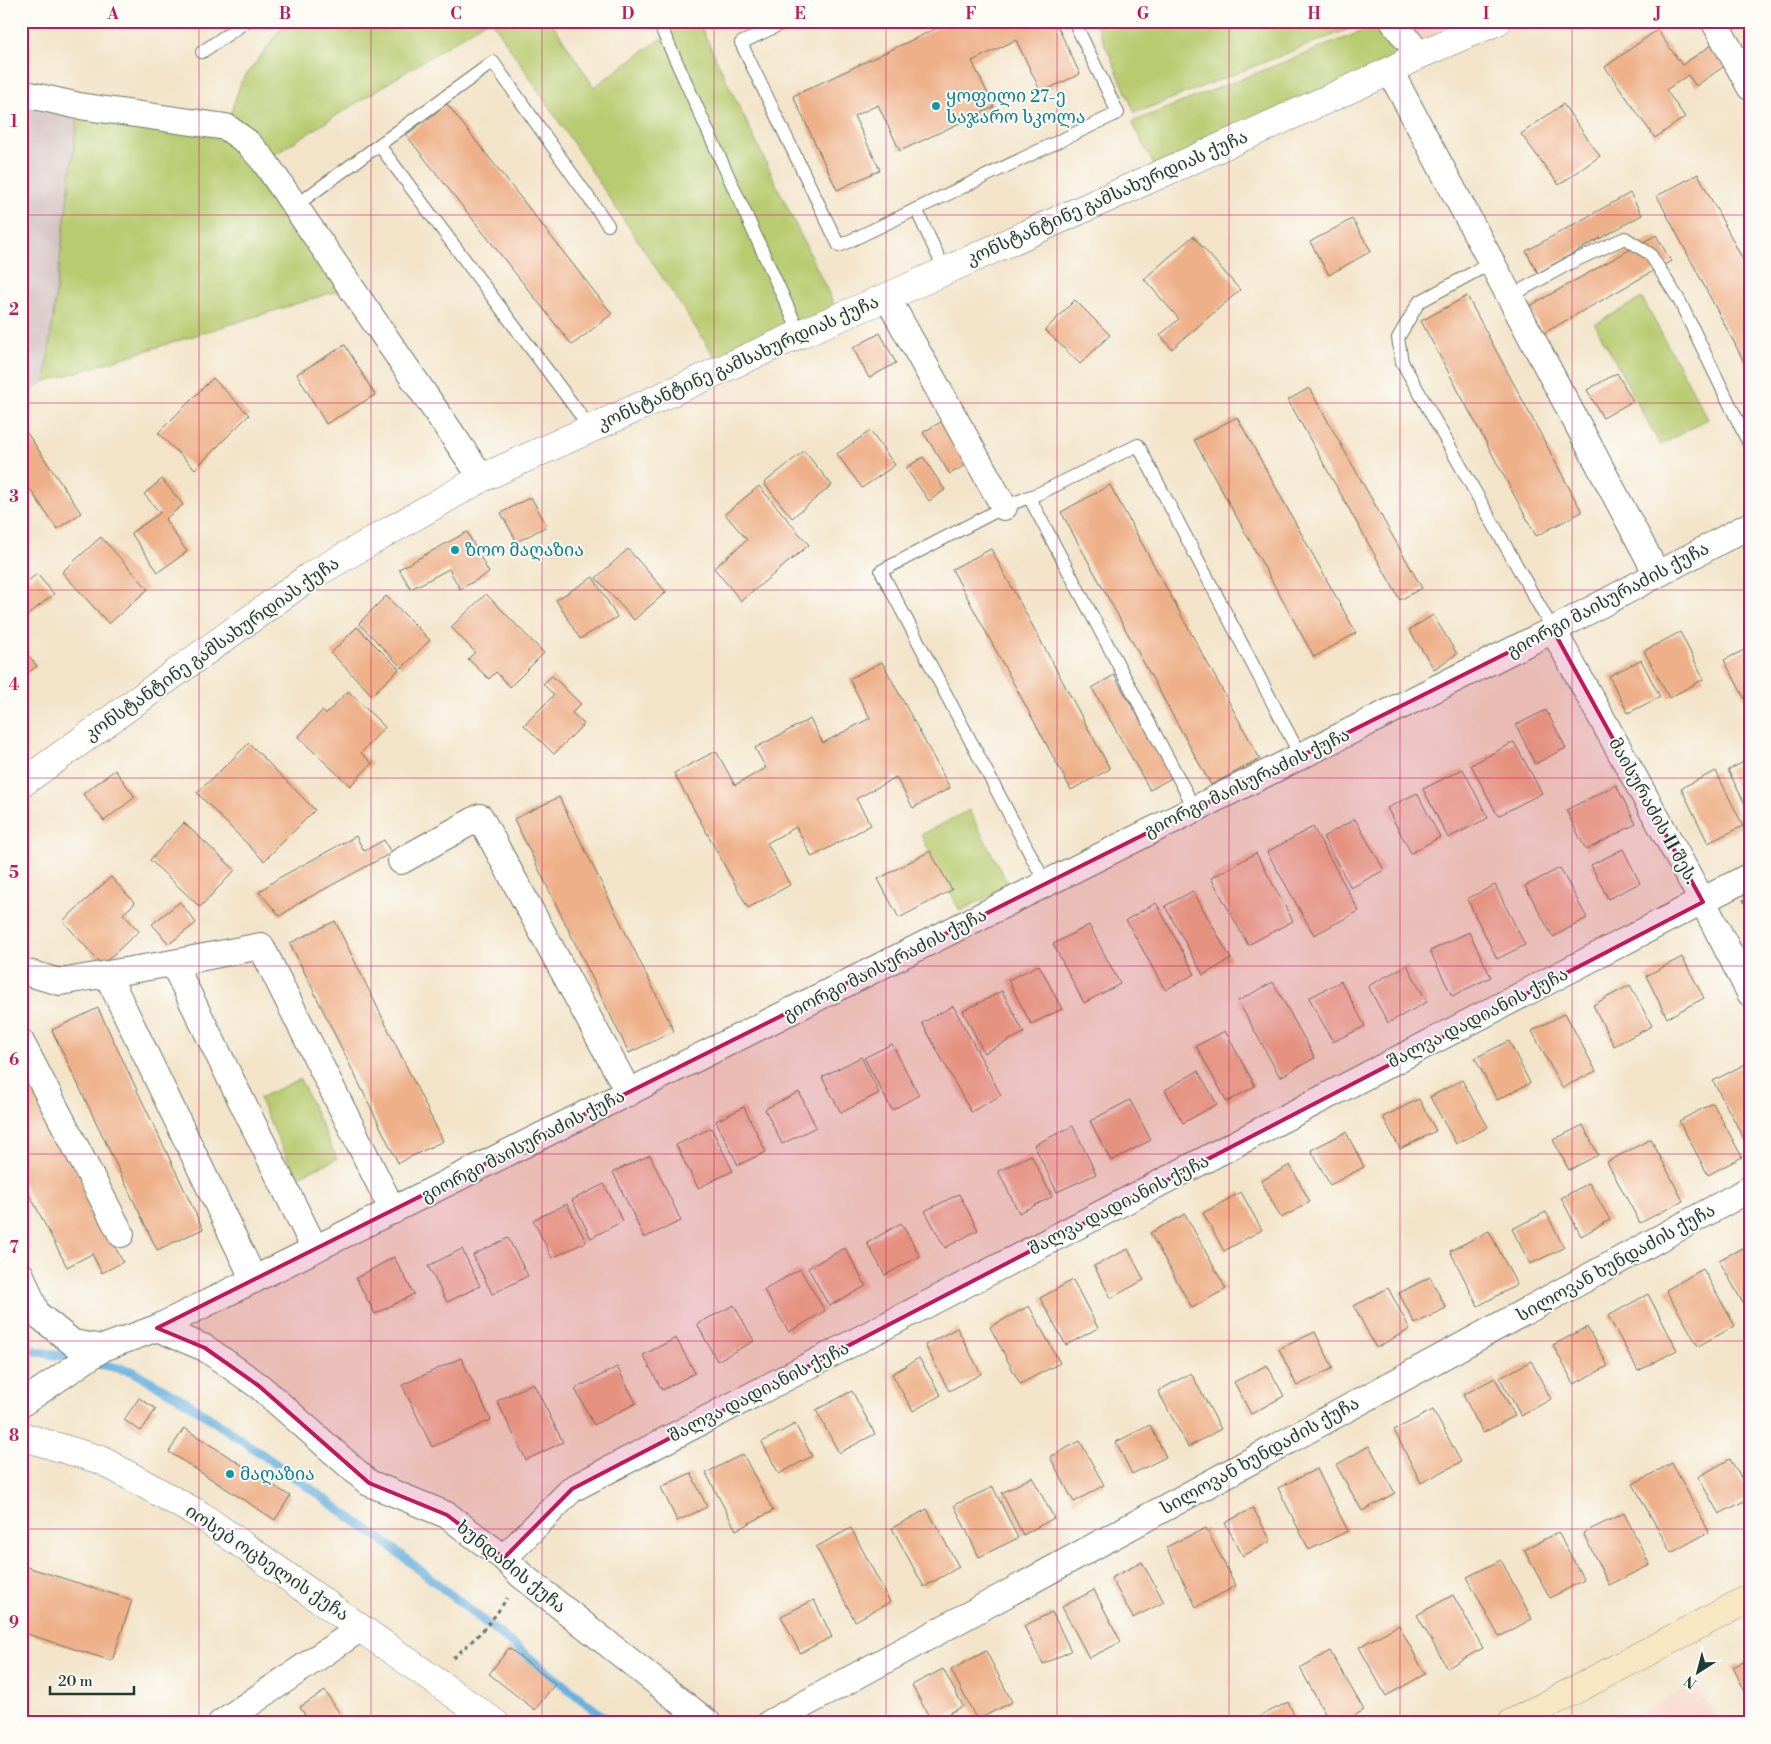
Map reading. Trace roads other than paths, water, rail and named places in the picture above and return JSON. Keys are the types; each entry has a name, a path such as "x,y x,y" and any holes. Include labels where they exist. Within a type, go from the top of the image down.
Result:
{"main road":[{"path":"1512,1723 1750,1598"}],"street":[{"path":"1393,21 1419,55"},
{"name":"კონსტანტინე გამსახურდიას ქუჩა","path":"21,784 309,577 482,478 1498,21"},
{"path":"1714,21 1750,87"},
{"path":"1390,71 1657,574"},
{"path":"21,93 79,106 226,127 247,142 264,161 482,478"},
{"path":"887,297 1004,507"},
{"name":"გიორგი მაისურაძის ქუჩა","path":"25,1401 103,1348 157,1328 629,1093 1553,630 1750,525"},
{"name":"მაისურაძის II შეს.","path":"1553,630 1703,902 1750,994"},
{"path":"401,861 480,817 629,1093"},
{"name":"შალვა დადიანის ქუჩა","path":"504,1558 572,1490 1750,876"},
{"path":"21,971 60,982 261,946 393,1210"},
{"path":"173,963 314,1249"},
{"path":"107,974 254,1280"},
{"path":"21,1042 121,1234"},
{"name":"სილოვან ხუნდაძის ქუჩა","path":"770,1723 1750,1190"},
{"path":"21,1275 37,1314 72,1344 103,1348"},
{"name":"ხუნდაძის ქუჩა","path":"157,1328 205,1348 259,1386 368,1483 447,1516 504,1558 521,1575 708,1723"},
{"name":"იოსებ ოცხელის ქუჩა","path":"21,1436 101,1460 200,1515 431,1676 495,1723"},
{"path":"220,1723 361,1628"}],"lane":[{"path":"202,52 247,21"},
{"path":"658,21 800,334"},
{"path":"787,21 741,43 838,246 1118,113 1074,21"},
{"path":"295,206 493,62 608,225"},
{"path":"379,145 591,429"},
{"path":"916,209 945,271"},
{"path":"1509,297 1570,263 1625,238 1650,254 1679,300 1750,446"},
{"path":"1491,263 1418,302 1398,338 1402,362 1553,630"},
{"path":"1046,884 881,572 1004,507 1040,493 1138,445 1301,757"},
{"path":"1029,497 1195,809"}],"waterway":[{"path":"21,1348 77,1360"},
{"path":"90,1362 132,1371 185,1401 279,1466 390,1546 611,1723"}],"place":[{"name":"ყოფილი 27-ე საჯარო სკოლა","path":"936,106"},
{"name":"ზოო მაღაზია","path":"455,550"},
{"name":"მაღაზია","path":"230,1474"}]}
